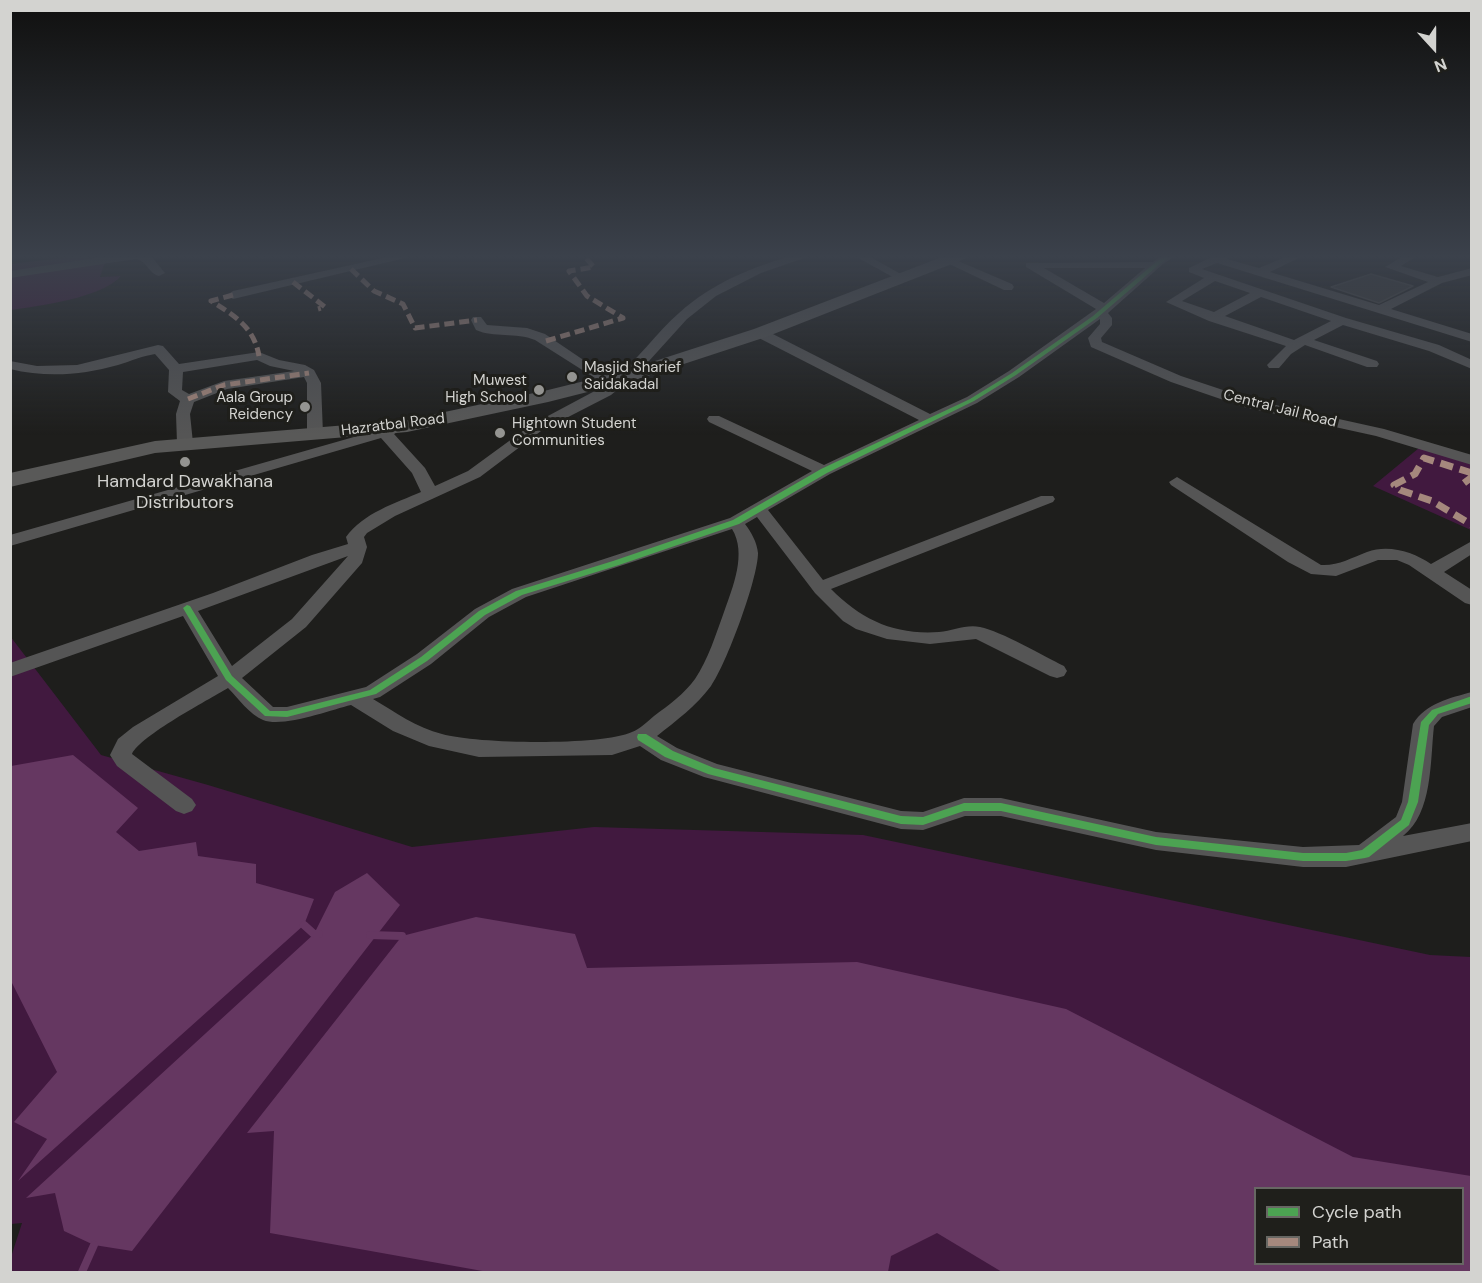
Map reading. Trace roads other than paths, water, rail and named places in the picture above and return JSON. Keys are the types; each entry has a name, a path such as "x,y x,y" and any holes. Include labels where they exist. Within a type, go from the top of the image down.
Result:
{"main road":[{"name":"Hazratbal Road","path":"10,480 155,447 407,426 468,415 628,376 760,333 807,315"}],"street":[{"path":"184,805 125,760 121,755 122,750 141,732 252,663 299,623 356,559 358,547 355,537 359,529 472,474 531,431 598,398 628,376 684,315"},
{"path":"187,609 229,678 264,711 277,716 356,698 384,686 482,613 519,593 616,564 736,522 824,471 972,400 1014,374 1095,315"},
{"name":"Central Jail Road","path":"1104,315 1106,325 1094,338 1096,344 1176,379 1249,404 1379,432 1472,460"},
{"path":"1205,315 1372,364"},
{"path":"1213,318 1219,315"},
{"path":"1324,315 1434,348 1472,365"},
{"path":"1399,315 1472,338"},
{"path":"477,320 484,330 527,332 540,337 607,381"},
{"path":"1274,365 1277,360 1300,343 1342,321"},
{"path":"760,333 930,420"},
{"path":"148,334 176,369 175,392 188,399 224,385 309,373"},
{"path":"10,365 35,370 71,371 95,367 158,349"},
{"path":"176,369 259,356 275,363 300,368 309,373 315,388 315,434"},
{"path":"185,443 183,414 188,399"},
{"path":"714,419 824,471"},
{"path":"10,541 407,426"},
{"path":"384,432 419,471 431,495"},
{"path":"1176,482 1294,558 1317,570 1336,571 1376,555 1386,554 1406,558 1472,599"},
{"path":"820,587 1047,499"},
{"path":"759,509 820,587 864,626 933,639 966,632 980,633 1057,671"},
{"path":"356,698 401,726 437,741 479,749 612,747 642,737 687,701 704,681 726,634 739,597 749,553 745,536 736,522"},
{"path":"1431,572 1472,546"},
{"path":"10,670 187,609 318,559 358,547"},
{"path":"1365,854 1405,822 1413,802 1424,724 1435,712 1472,699"},
{"path":"642,737 669,754 712,771 901,820 923,821 964,807 1001,807 1156,841 1303,857 1346,857 1472,832"}],"waterway":[{"path":"304,925 314,934 319,934"},
{"path":"370,935 402,936"},
{"path":"82,1272 94,1245"}],"place":[{"name":"Masjid Sharief Saidakadal","path":"572,377"},
{"name":"Muwest High School","path":"539,390"},
{"name":"Aala Group Reidency","path":"305,407"},
{"name":"Hightown Student Communities","path":"500,433"},
{"name":"Hamdard Dawakhana Distributors","path":"185,462"}]}
